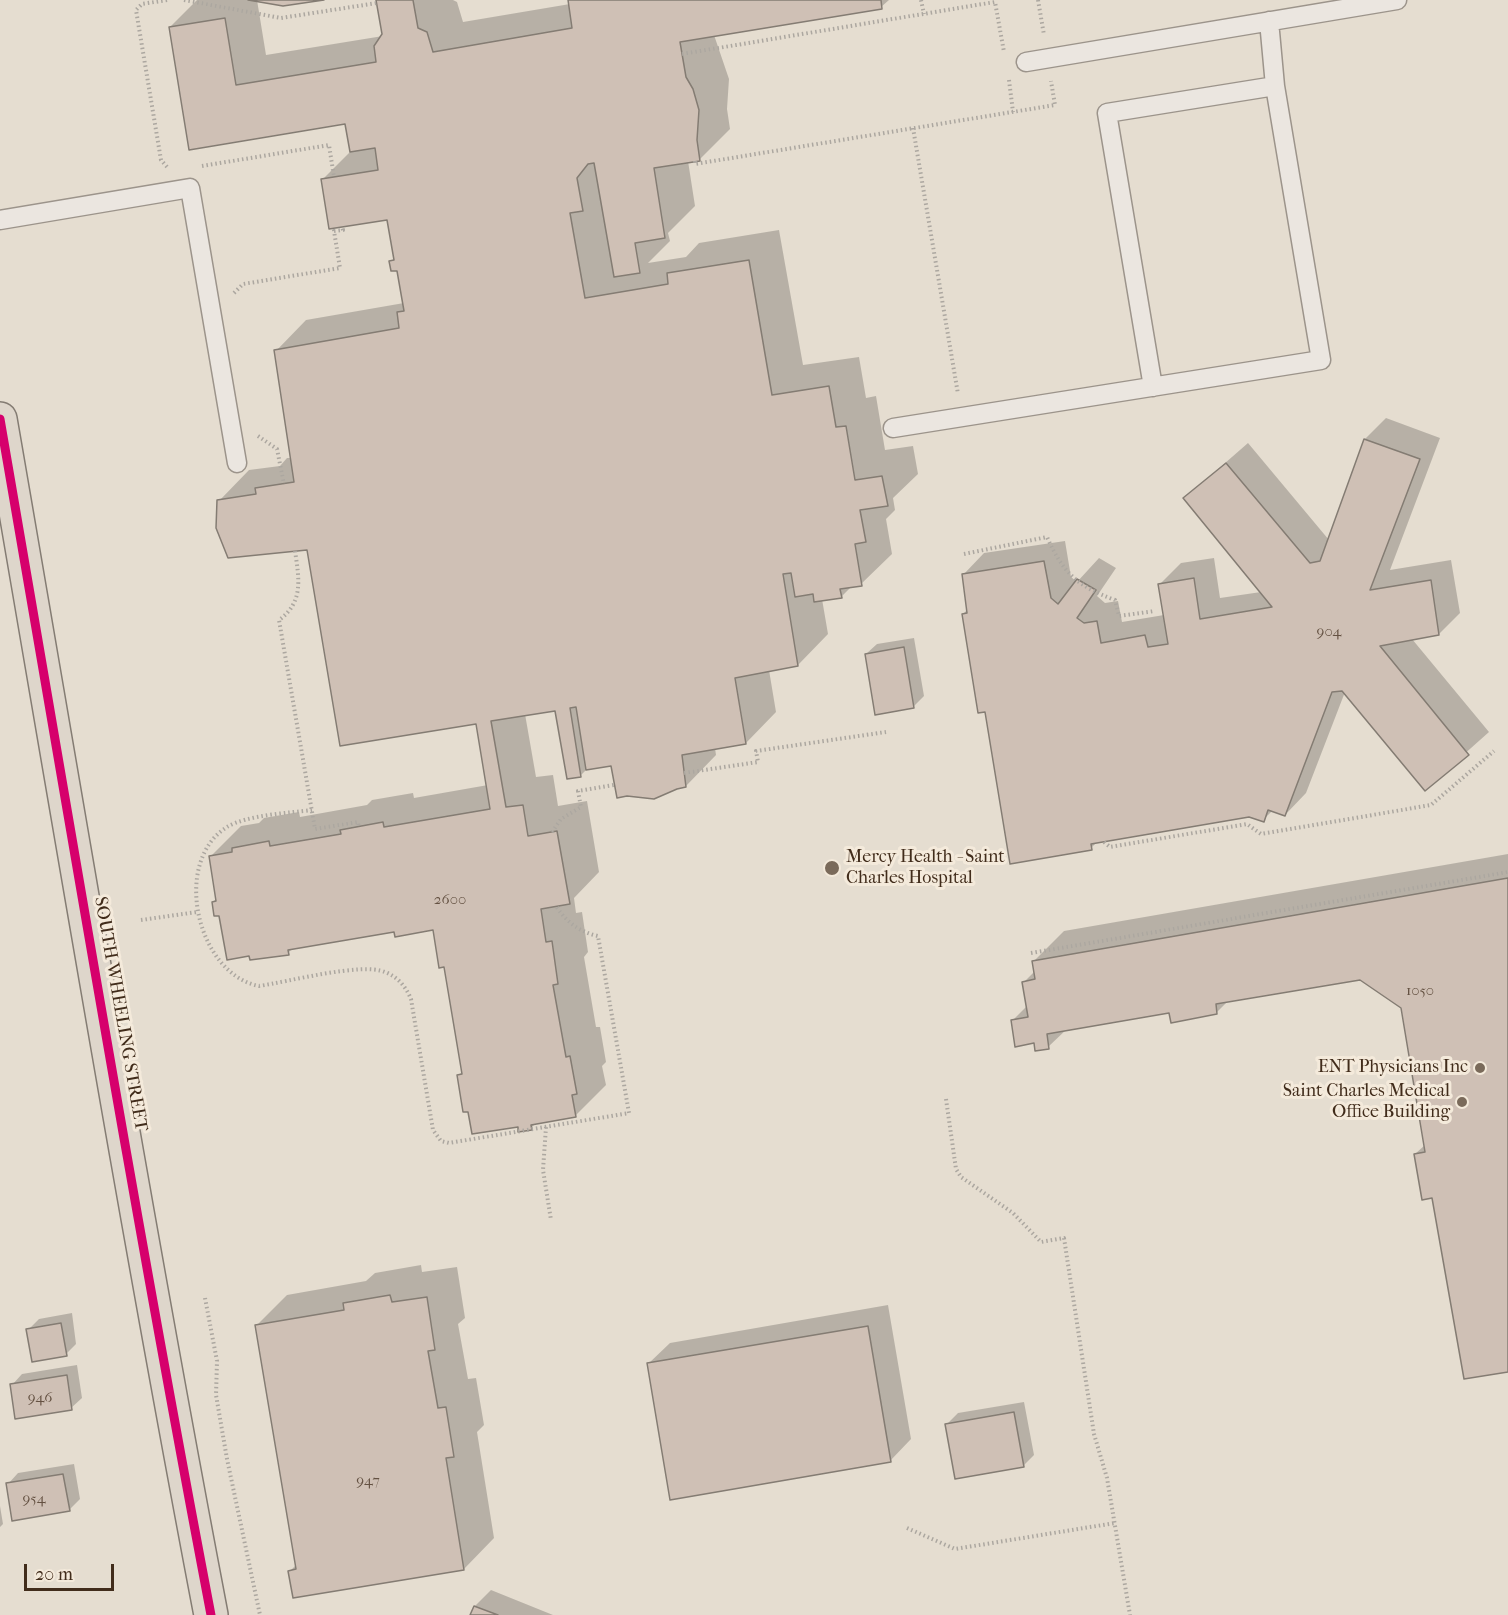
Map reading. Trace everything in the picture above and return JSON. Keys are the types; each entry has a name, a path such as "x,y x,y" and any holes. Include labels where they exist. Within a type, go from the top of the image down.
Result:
{"main road":[{"name":"SOUTH WHEELING STREET","path":"0,419 127,1150 148,1287 211,1615"}],"lane":[{"path":"1026,62 1397,0"},
{"path":"893,428 1321,360 1275,86 1269,21"},
{"path":"1153,387 1107,113 1275,86"},
{"path":"0,220 190,188 237,463"}],"path":[{"path":"167,0 138,6 136,10 161,160 165,166 176,170"},
{"path":"184,0 281,18 377,3"},
{"path":"921,0 924,14"},
{"path":"695,161 695,164 1055,105 1038,0"},
{"path":"682,54 995,1 1006,59"},
{"path":"1007,70 1013,112"},
{"path":"913,128 960,401"},
{"path":"197,167 329,145 334,177"},
{"path":"233,302 238,287 243,284 340,268 334,231 343,230 342,227"},
{"path":"255,434 277,449 284,484"},
{"path":"964,554 1047,537 1055,556 1067,572 1091,591 1115,600 1119,616 1155,611"},
{"path":"295,551 300,586 298,596 287,614 279,620 315,829 358,822 359,827"},
{"path":"684,773 758,762 756,751 886,732"},
{"path":"1104,842 1110,847 1247,824 1261,834 1431,805 1494,751"},
{"path":"552,832 561,819 581,807 578,791 614,785"},
{"path":"312,810 236,823 218,834 210,843 201,866 197,912 203,932 217,955 232,973 250,985 259,986 366,969 385,972 400,982 411,999 433,1130 441,1141 449,1143 629,1113 598,936 578,929 564,917 556,906"},
{"path":"1031,953 1508,872"},
{"path":"141,920 197,912"},
{"path":"946,1099 956,1169 961,1177 1013,1213 1041,1242 1064,1238 1094,1434 1107,1478 1130,1615"},
{"path":"546,1127 543,1170 551,1220"},
{"path":"205,1298 217,1360 216,1395 227,1459 260,1615"},
{"path":"907,1528 956,1549 1115,1523"}],"building":[{"path":"248,0 324,0 283,6"},
{"path":"376,0 413,0 418,28 427,32 433,52 572,28 568,0 881,0 882,9 680,42 686,77 693,89 699,110 697,140 700,161 654,168 665,238 635,243 640,273 614,277 594,163 588,164 577,178 583,211 570,213 585,298 668,284 667,273 749,260 772,395 829,386 836,427 846,426 855,480 882,476 888,506 860,510 866,542 855,544 862,586 840,589 842,598 814,602 813,594 795,597 791,573 783,574 798,666 735,678 746,744 682,755 686,787 654,799 627,796 617,798 611,766 586,770 576,707 570,708 581,777 567,779 555,711 491,721 506,807 523,805 528,836 557,831 570,904 541,909 546,942 552,941 558,984 553,985 566,1057 570,1056 577,1094 572,1095 576,1117 531,1125 532,1130 518,1132 518,1127 472,1134 468,1112 463,1112 457,1075 462,1074 444,967 439,968 433,930 395,937 394,932 288,950 289,955 250,960 249,956 227,960 219,916 214,916 212,902 216,901 209,856 232,852 232,848 269,841 270,846 341,834 340,830 383,822 384,827 490,809 476,724 340,746 307,550 228,558 216,528 217,500 256,494 255,488 294,482 274,350 399,328 397,312 404,311 397,271 391,271 389,261 394,260 387,220 329,229 321,179 378,170 375,148 350,152 345,124 189,150 169,27 225,18 236,85 376,62 374,46 382,34"},
{"path":"1364,439 1420,459 1370,590 1431,580 1439,635 1380,646 1469,755 1425,791 1342,691 1332,692 1285,816 1268,810 1264,822 1249,817 1091,844 1092,850 1010,864 985,712 978,713 962,614 967,613 962,574 1044,561 1051,598 1058,604 1077,579 1096,590 1077,618 1084,623 1097,621 1101,643 1145,635 1148,647 1168,644 1158,584 1194,578 1200,619 1272,607 1183,498 1226,463 1310,563 1320,561"},
{"path":"904,647 914,708 875,715 865,654"},
{"name":"Saint Charles Medical Office Building","path":"1508,878 1508,1372 1464,1379 1432,1198 1422,1200 1414,1154 1425,1152 1401,1008 1360,980 1216,1004 1217,1014 1171,1023 1169,1013 1047,1034 1049,1049 1035,1051 1034,1043 1015,1047 1011,1020 1028,1017 1022,982 1035,979 1032,961"},
{"path":"390,1295 392,1302 427,1297 435,1350 428,1351 438,1408 446,1407 454,1457 446,1458 464,1570 293,1598 288,1571 296,1569 255,1325 344,1310 343,1303"},
{"path":"61,1323 67,1356 32,1362 26,1329"},
{"path":"868,1326 891,1462 670,1500 647,1363"},
{"path":"67,1375 72,1410 15,1419 10,1384"},
{"path":"1014,1412 1024,1467 955,1479 945,1424"},
{"path":"63,1474 70,1511 12,1521 6,1483"},
{"path":"474,1606 498,1615 470,1615"}],"cycle path":[{"path":"0,419 129,1167 211,1615"}],"place":[{"name":"Mercy Health - Saint Charles Hospital","path":"832,868"},
{"name":"ENT Physicians Inc","path":"1480,1068"},
{"name":"Saint Charles Medical Office Building","path":"1462,1102"}]}
